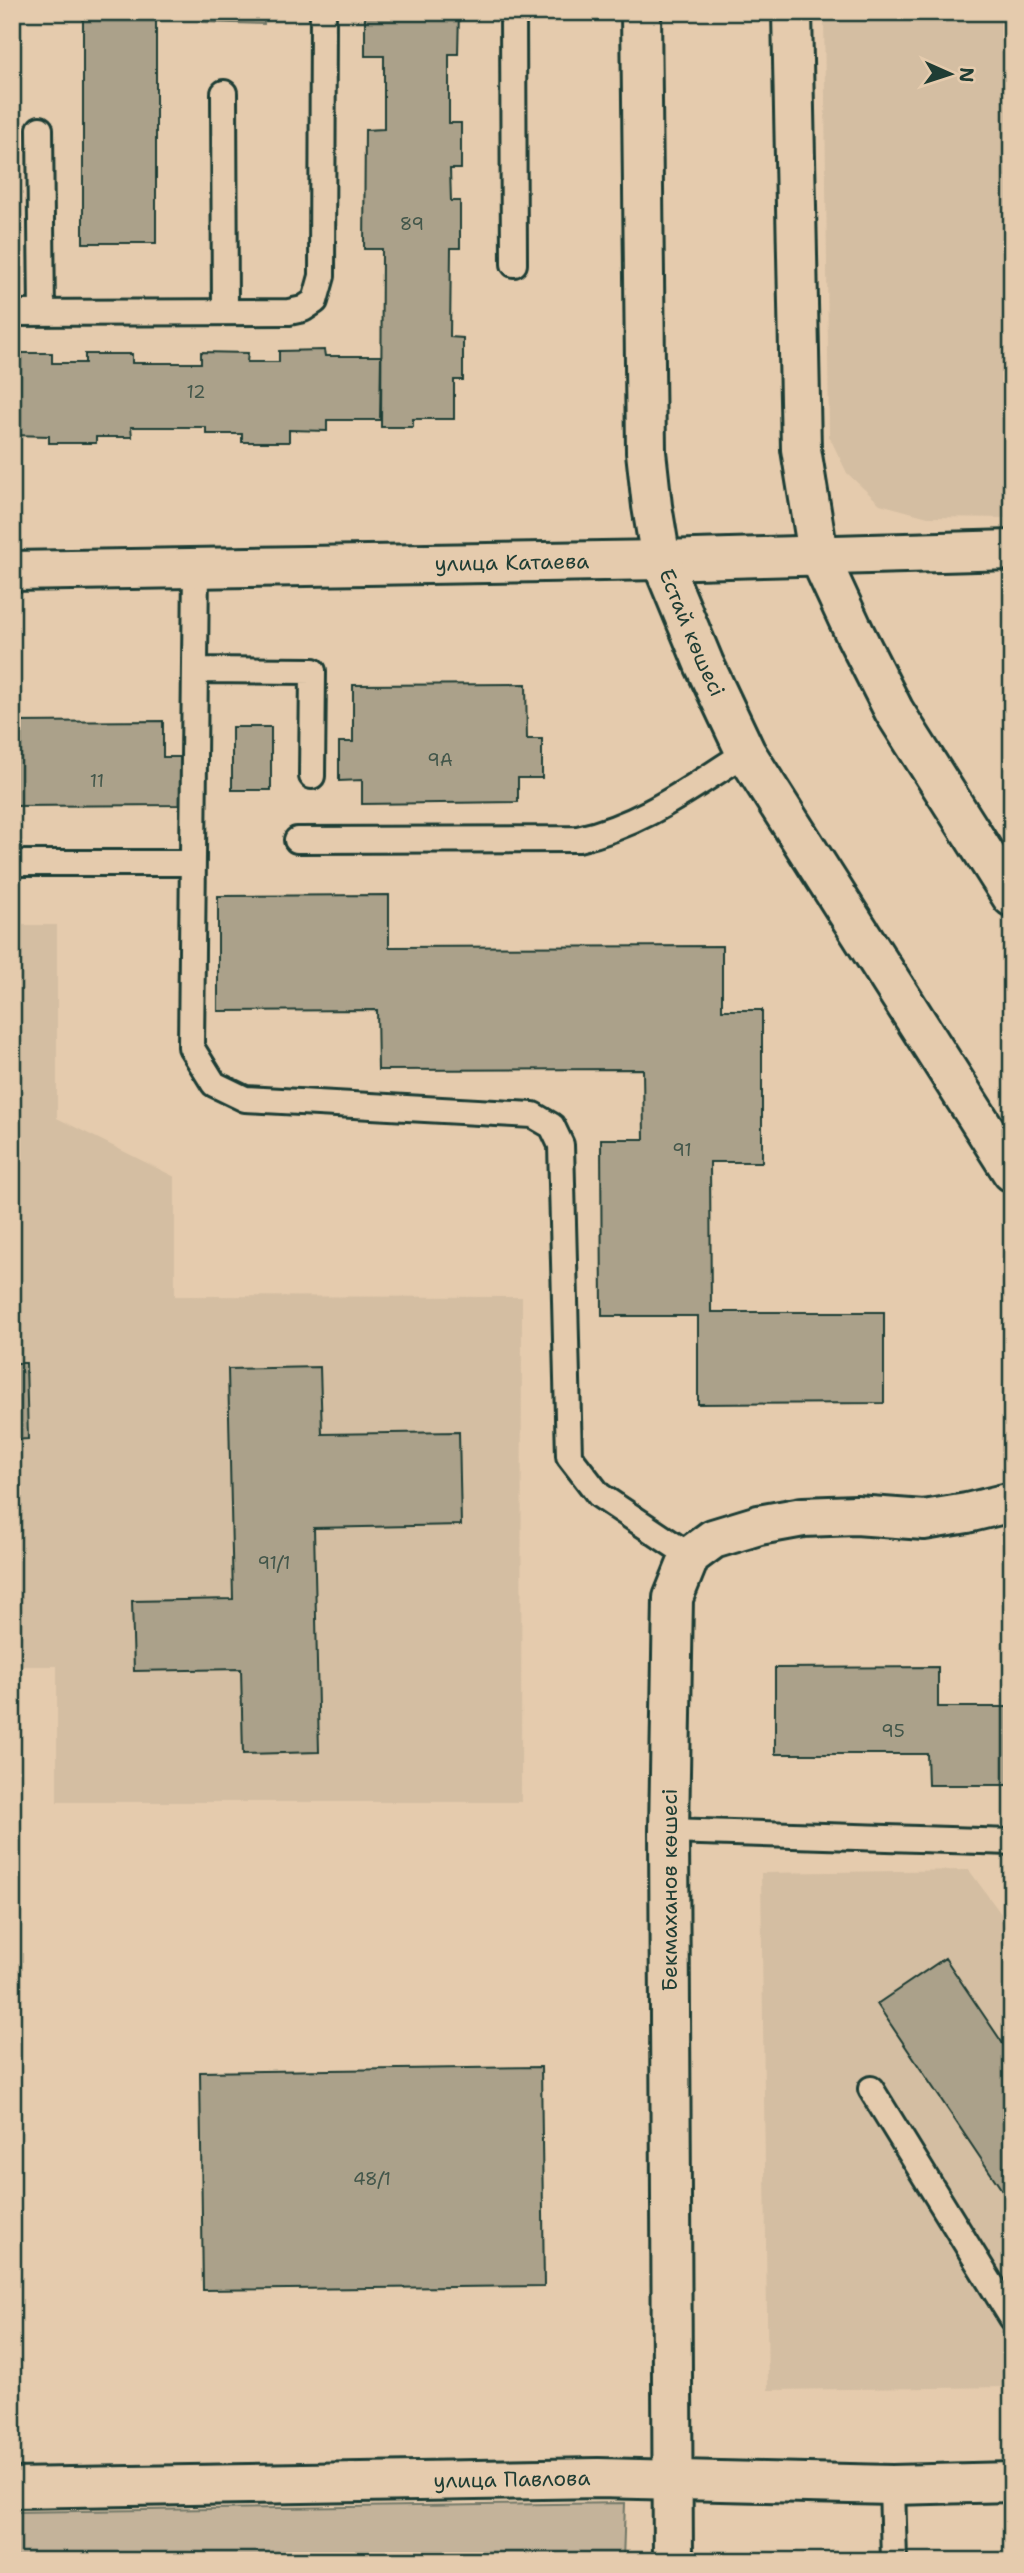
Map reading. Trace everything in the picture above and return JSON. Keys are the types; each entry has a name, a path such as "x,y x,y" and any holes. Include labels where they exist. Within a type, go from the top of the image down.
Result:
{"street":[{"name":"Естай көшесі","path":"641,12 646,452 661,560 704,664 746,752 1012,1172"},
{"path":"792,12 801,449 818,554 894,711 1012,897"},
{"name":"улица Катаева","path":"12,571 661,560 1012,550"},
{"path":"690,1556 713,1539 759,1525 803,1517 856,1515 924,1520 1012,1502"},
{"name":"Бекмаханов көшесі","path":"673,2561 669,1831 673,1598 690,1556"},
{"name":"улица Павлова","path":"12,2488 598,2478 892,2485 1012,2483"}],"lane":[{"path":"12,313 289,312 303,309 315,301 322,276 323,12"},
{"path":"513,12 514,264"},
{"path":"224,93 225,312"},
{"path":"40,129 42,313"},
{"path":"196,567 191,1047 214,1084 246,1099 533,1115 552,1126 561,1146 569,1456 598,1495 690,1556"},
{"path":"195,670 313,671 312,776"},
{"path":"297,840 578,839 607,833 632,823 746,752"},
{"path":"12,863 192,863"},
{"path":"669,1831 1012,1842"},
{"path":"871,2089 1012,2318"},
{"path":"892,2485 894,2561"}],"shaded area":[{"path":"204,12 264,12 264,24 203,22"},
{"path":"824,12 1012,12 1012,518 928,517 880,504 847,473 829,436"},
{"path":"12,925 57,925 57,1118 175,1177 175,1296 522,1297 521,1802 57,1802 57,1666 12,1666"},
{"path":"969,1870 1012,1929 1012,2387 768,2390 761,1873"},
{"path":"625,2503 623,2561 12,2561 12,2512"}],"building":[{"path":"83,12 156,12 156,243 83,243"},
{"path":"365,12 459,12 458,54 449,54 449,123 461,123 461,169 450,169 451,201 460,201 460,248 451,248 450,337 463,338 463,380 454,380 454,419 413,419 413,427 381,427 382,249 364,249 365,130 384,129 384,56 365,56"},
{"path":"324,350 325,356 381,356 380,420 327,420 327,431 289,430 289,442 242,442 242,434 206,434 206,427 131,427 132,437 96,437 96,443 49,443 49,436 12,435 12,353 52,353 52,363 85,363 85,354 132,354 132,363 201,363 201,352 248,353 247,362 279,362 279,351"},
{"path":"526,684 527,739 542,739 542,778 518,778 518,802 362,804 362,780 339,781 339,742 353,742 353,685"},
{"path":"163,721 163,757 181,757 181,805 12,806 12,722"},
{"path":"232,727 271,727 271,790 232,790"},
{"path":"389,895 389,947 722,946 722,1010 762,1010 762,1162 710,1162 711,1312 884,1312 884,1403 698,1404 698,1316 602,1316 601,1139 644,1139 643,1069 378,1070 377,1010 218,1011 218,896"},
{"path":"12,1363 26,1363 28,1439 12,1440"},
{"path":"320,1367 322,1434 459,1432 461,1525 314,1528 319,1752 243,1754 241,1669 134,1671 132,1601 233,1599 228,1369"},
{"path":"938,1667 938,1707 1012,1707 1012,1785 928,1785 927,1754 775,1754 775,1668"},
{"path":"945,1958 1012,2057 1012,2205 877,2004"},
{"path":"541,2067 544,2286 203,2290 200,2072"}]}
